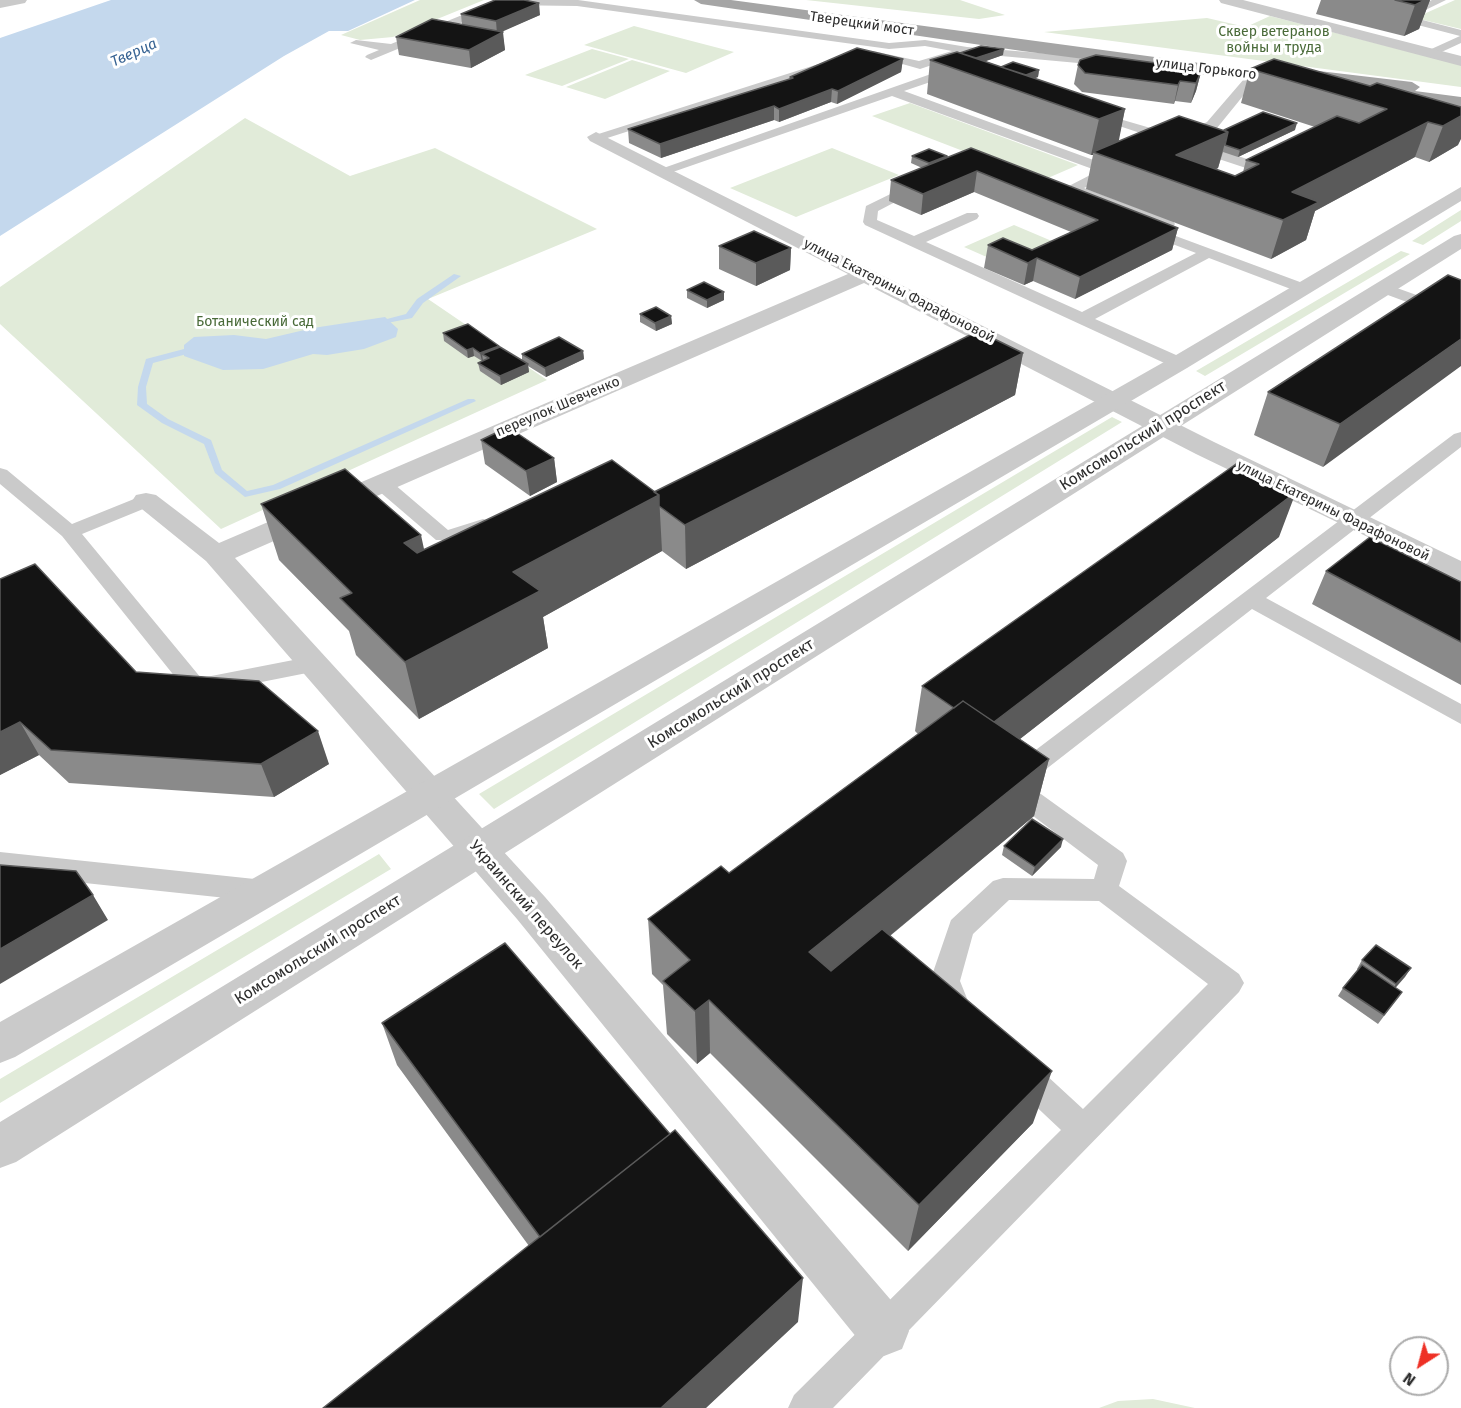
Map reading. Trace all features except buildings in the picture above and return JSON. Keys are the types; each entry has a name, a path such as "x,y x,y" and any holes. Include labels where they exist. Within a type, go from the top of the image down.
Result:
{"main road":[{"name":"Тверецкий мост","path":"701,0 1024,43"},
{"name":"Тверецкий мост","path":"733,0 1024,43"},
{"name":"улица Горького","path":"1024,43 1082,57 1254,75 1461,102"},
{"name":"улица Горького","path":"1024,43 1461,94"}],"street":[{"path":"0,4 20,0"},
{"path":"1226,0 1461,61"},
{"name":"улица Екатерины Фарафоновой","path":"596,137 1112,401 1461,573"},
{"path":"0,1044 1179,363 1461,192"},
{"path":"1386,238 1436,255"},
{"name":"Комсомольский проспект","path":"0,1147 1461,240"},
{"name":"переулок Шевченко","path":"216,555 867,274"},
{"name":"Украинский переулок","path":"146,501 216,555 531,908 884,1331"}],"lane":[{"path":"1327,0 1461,33"},
{"path":"1400,18 1441,0"},
{"path":"371,57 503,2 577,3 889,46"},
{"path":"1431,53 1461,39"},
{"path":"356,43 392,48"},
{"path":"596,137 889,46 925,43 967,50 1082,57"},
{"path":"920,65 967,50"},
{"path":"855,56 920,65 970,79"},
{"path":"1061,72 1082,57"},
{"path":"662,171 948,72"},
{"path":"1159,149 1212,125 1254,75"},
{"path":"746,89 762,96"},
{"path":"891,92 1110,171"},
{"path":"1080,111 1179,140 1263,170"},
{"path":"806,112 820,116"},
{"path":"1130,162 1072,188 1309,284"},
{"path":"934,176 871,208 870,222 1080,320 1179,363"},
{"path":"1054,193 1208,253 1309,284"},
{"path":"912,243 972,216"},
{"path":"1080,320 1208,253"},
{"path":"1383,288 1461,317"},
{"path":"973,350 994,340"},
{"path":"1104,890 1113,861 1009,784 1461,438"},
{"path":"0,474 69,532 196,687 314,664"},
{"path":"380,483 443,536 454,536 499,519"},
{"path":"69,532 146,501"},
{"path":"1250,599 1461,715"},
{"path":"0,862 264,891"},
{"path":"807,1408 1229,983 1104,890 1003,889 961,928 945,981 958,1014 975,1029"},
{"path":"1000,1053 1083,1130"}],"green space":[{"path":"420,0 484,0 393,37 360,40 341,35"},
{"path":"806,0 960,0 1005,15 979,19"},
{"path":"1455,0 1461,0 1461,29 1415,18"},
{"name":"Сквер ветеранов войны и труда","path":"1270,16 1461,65 1461,87 1044,32 1207,18 1246,27"},
{"path":"634,26 734,52 686,73 584,45"},
{"path":"592,49 629,59 562,86 525,75"},
{"path":"632,60 670,71 605,99 566,87"},
{"path":"910,103 1078,165 1041,181 872,116"},
{"name":"Ботанический сад","path":"245,118 350,176 435,148 597,229 428,299 547,380 221,529 0,324 0,287"},
{"path":"832,148 899,175 796,217 730,188"},
{"path":"1461,210 1461,221 1423,245 1412,241"},
{"path":"1014,225 1066,247 1016,270 964,247"},
{"path":"1401,251 1410,254 1205,376 1196,371"},
{"path":"1112,417 1122,422 494,809 479,794"},
{"path":"379,854 391,869 0,1103 0,1079"},
{"path":"1153,1399 1195,1408 1099,1408 1118,1401"}],"water":[{"name":"Тверца","path":"111,0 415,0 348,31 329,31 284,56 0,236 0,38"},
{"path":"385,317 398,329 396,337 364,349 327,355 313,354 263,369 223,370 184,356 184,345 194,337 234,335 266,339 313,328"}],"waterway":[{"path":"390,321 409,316 420,301 457,276"},
{"path":"184,352 149,361 142,387 142,405 165,421 208,442 218,471 245,494 276,487 471,401"}]}
